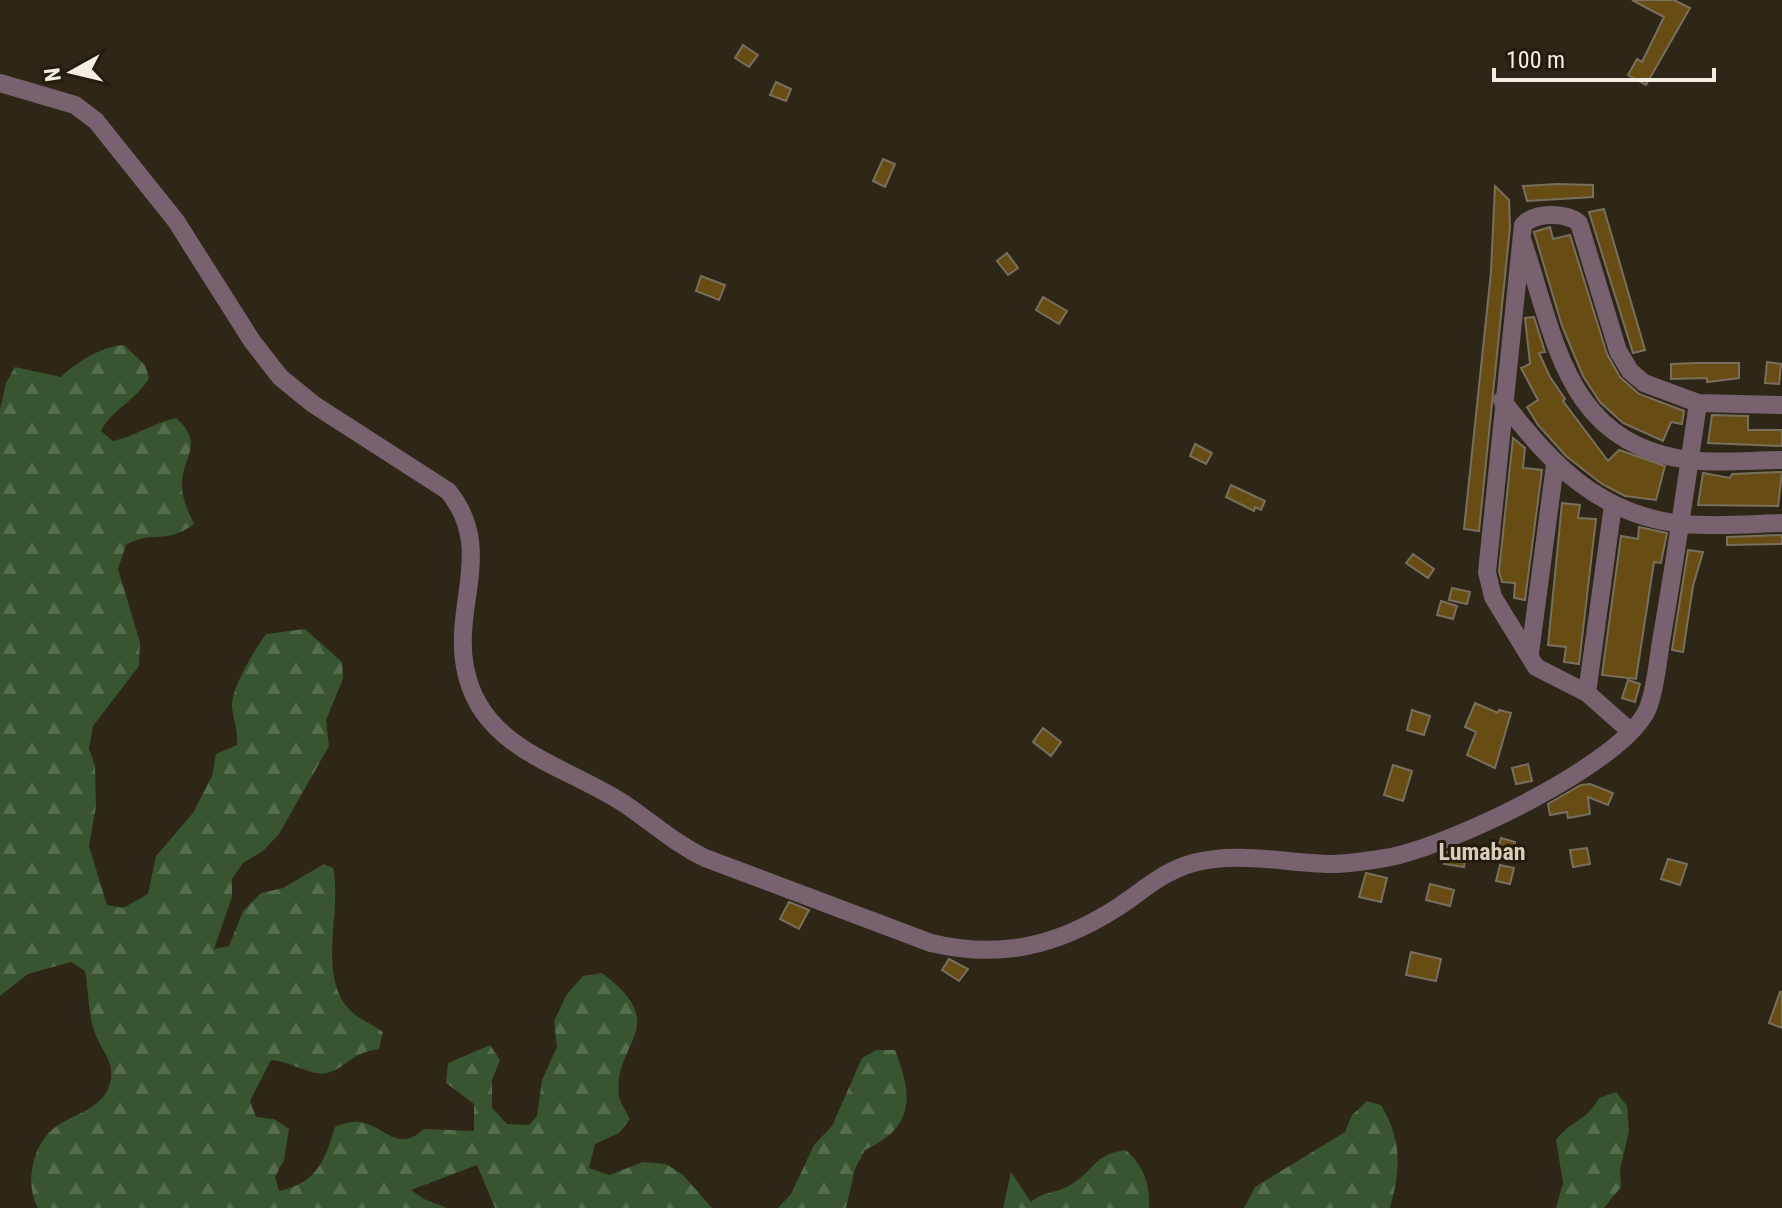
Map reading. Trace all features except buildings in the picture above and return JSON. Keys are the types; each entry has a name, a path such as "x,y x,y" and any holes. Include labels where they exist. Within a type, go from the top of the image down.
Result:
{"street":[{"path":"0,83 75,105 96,121 176,221 252,341 280,377 313,404 448,491 463,508 469,529 472,562 464,665 472,693 501,735 530,755 629,807 679,846 931,943 966,951 997,952 1025,948 1076,929 1117,907 1164,873 1194,863 1223,858 1334,864 1395,857 1425,848 1534,800 1577,774 1630,731 1649,707 1682,524 1698,403"},
{"path":"1630,731 1587,693 1545,674 1493,597 1487,572 1502,400 1523,225 1532,217 1567,215 1579,223 1618,351 1630,371 1644,383 1664,393 1698,403 1782,405"},
{"path":"1521,235 1571,385 1583,403 1620,437 1645,449 1690,461 1782,460"},
{"path":"1502,400 1555,465 1613,505 1682,524 1782,523"},
{"path":"1530,653 1555,465"},
{"path":"1587,693 1613,505"}],"green space":[{"path":"124,345 145,365 149,378 101,431 113,441 176,418 185,427 191,444 182,487 184,501 194,524 175,534 144,538 126,545 118,569 140,642 139,666 93,726 89,748 95,766 96,806 89,846 107,905 123,908 148,894 156,856 193,813 212,776 216,754 237,745 232,700 244,670 266,634 305,629 342,662 343,679 326,720 329,746 279,834 263,851 243,863 232,879 232,897 214,949 229,946 243,911 261,893 283,888 324,864 333,868 332,962 335,981 341,998 352,1012 383,1032 379,1049 361,1054 327,1073 315,1073 271,1060 250,1101 256,1117 274,1119 289,1129 284,1160 275,1177 279,1191 311,1176 323,1160 335,1127 350,1122 374,1126 402,1139 424,1129 474,1131 474,1104 446,1083 448,1063 490,1045 500,1060 492,1080 492,1108 507,1124 529,1125 537,1116 542,1080 557,1047 554,1021 567,994 583,976 602,973 634,1007 637,1021 619,1077 620,1099 630,1119 619,1133 595,1144 589,1168 609,1175 643,1162 666,1164 683,1175 712,1208 495,1208 477,1165 411,1190 447,1208 38,1208 31,1178 40,1146 53,1129 88,1110 103,1097 111,1072 92,1023 85,971 71,962 28,974 0,996 0,409 6,383 15,367 61,377 90,356"},
{"path":"876,1050 895,1050 907,1096 901,1120 881,1141 865,1150 855,1169 846,1208 778,1208 791,1194 814,1145 832,1126 862,1058"},
{"path":"1616,1092 1627,1106 1629,1131 1620,1170 1621,1187 1604,1208 1556,1208 1563,1183 1556,1140 1589,1112 1599,1098"},
{"path":"1367,1101 1381,1105 1396,1143 1398,1168 1390,1208 1244,1208 1255,1187 1345,1132 1352,1115"},
{"path":"1126,1150 1145,1176 1149,1208 1003,1208 1011,1172 1031,1202 1072,1184 1107,1155"}],"district":[{"name":"Lumaban","path":"1482,852"}]}
